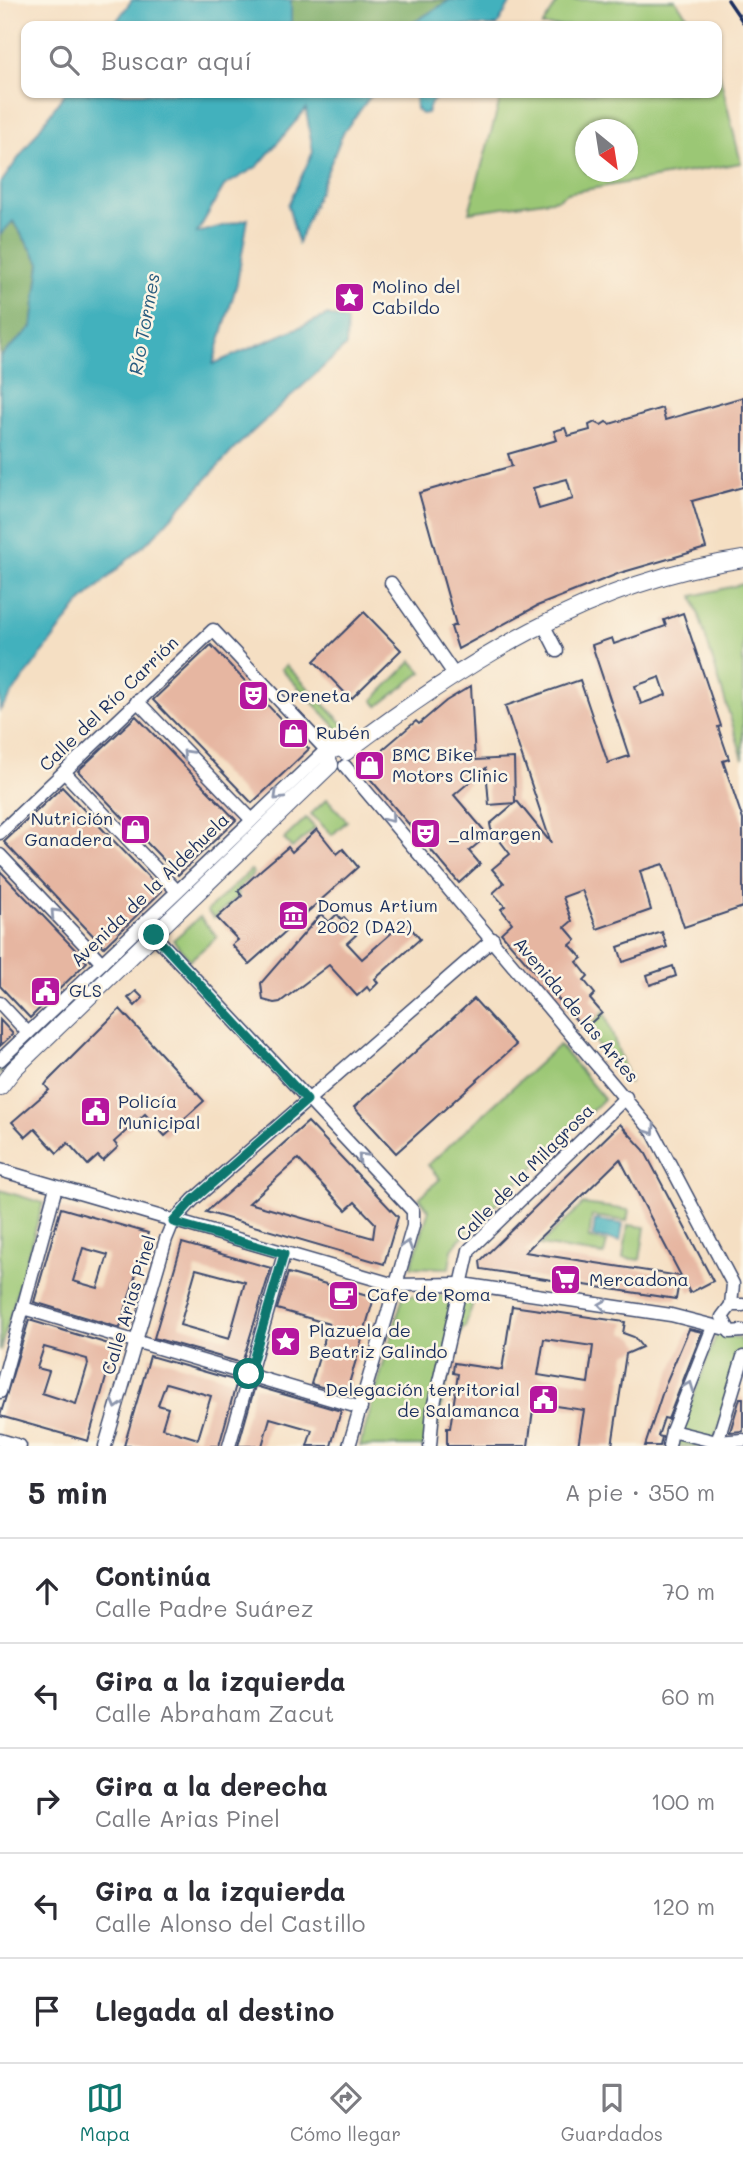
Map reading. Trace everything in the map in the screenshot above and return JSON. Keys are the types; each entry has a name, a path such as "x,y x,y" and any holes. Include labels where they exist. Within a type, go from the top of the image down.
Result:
{"main road":[{"name":"Avenida de la Aldehuela","path":"0,1087 14,1069 336,757 454,674 543,624 622,590 675,573 743,559"}],"street":[{"path":"391,583 454,674"},
{"path":"543,624 557,651"},
{"name":"Calle del Río Carrión","path":"0,833 213,630"},
{"name":"Avenida de las Artes","path":"213,630 336,757 493,939 653,1132 733,1284 732,1308 738,1332"},
{"path":"137,701 252,820"},
{"name":"Avenida de la Aldehuela","path":"0,1060 252,820 336,757"},
{"path":"64,772 177,891"},
{"path":"0,855 102,963"},
{"path":"154,935 414,1211 413,1226 349,1446"},
{"name":"Calle Arias Pinel","path":"105,1446 173,1222 193,1200 493,939"},
{"path":"0,1003 28,1033"},
{"name":"Calle de la Milagrosa","path":"429,1446 433,1408 462,1284 464,1260 469,1250 626,1097"},
{"path":"0,1170 395,1285 462,1284 671,1315 738,1332"},
{"path":"0,1392 56,1187"},
{"path":"229,1446 284,1254"},
{"path":"23,1308 361,1408"},
{"path":"669,1446 707,1324 732,1308"},
{"path":"716,1444 743,1357"},
{"path":"672,1431 716,1444 743,1440"},
{"path":"0,1440 20,1446"}],"green space":[{"path":"291,0 450,0 416,21 291,21"},
{"path":"559,0 675,0 691,21 545,21"},
{"path":"722,85 741,163 638,181 638,119 575,119 575,182 631,182 567,193 558,199 469,212 501,98 722,98"},
{"path":"12,221 40,263 32,327 0,357 0,235"},
{"path":"743,584 743,759 693,596"},
{"path":"412,661 422,672 378,706 373,700"},
{"path":"286,665 350,731 340,736 331,732 336,727 281,669"},
{"path":"327,799 347,821 332,835 311,814"},
{"path":"306,818 315,828 292,848 284,839"},
{"path":"251,870 254,873 236,891 239,895 214,918 207,911"},
{"path":"200,917 217,937 190,960 173,940"},
{"path":"133,941 135,943 0,1074 0,1068"},
{"path":"604,1011 630,1083 584,1029"},
{"path":"559,1045 604,1099 459,1240 452,1250 449,1268 411,1267 429,1210 419,1198 440,1179 428,1165"},
{"path":"0,1190 43,1203 0,1351"},
{"path":"583,1204 629,1210 627,1221 592,1216 589,1239 607,1242 604,1255 540,1245"},
{"path":"628,1225 645,1227 640,1260 623,1258"},
{"path":"403,1296 452,1296 474,1300 465,1328 462,1328 443,1397 434,1446 360,1446"},
{"path":"717,1333 741,1339 743,1350 713,1446 675,1446"}],"water":[{"path":"132,0 291,0 291,21 117,21"},
{"path":"450,0 512,0 500,21 416,21"},
{"name":"Río Tormes","path":"61,98 369,98 343,133 298,243 288,205 313,152 306,109 258,166 224,186 197,233 248,219 237,283 213,364 328,315 347,321 346,346 236,447 154,536 80,603 0,710 0,357 32,327 40,263 13,221 0,235 0,184"},
{"path":"415,98 436,98 427,113 421,114 416,109"},
{"path":"595,1220 623,1224 620,1241 593,1237"}],"building":[{"path":"743,397 743,487 692,501 706,548 620,573 537,606 458,649 451,627 456,625 419,493 512,466 508,454 557,440 554,431 565,428 568,436 590,430 589,425 595,422 601,425 606,422 610,424 662,408 665,420","holes":["567,479 573,499 539,509 533,488"]},
{"path":"364,612 401,650 351,699 314,661"},
{"path":"683,613 721,726 718,727 729,759 723,761 743,820 743,907 684,927 663,864 640,871 651,910 597,929 582,890 563,897 572,921 565,927 576,940 570,945 582,958 577,962 588,976 584,980 595,994 590,999 602,1013 584,1029 501,933 512,923 501,909 505,906 493,893 504,883 492,869 510,854 490,824 517,801 551,843 505,706 580,680 608,763 629,756 592,645 612,638 614,644 666,626 664,620","holes":["660,677 666,695 641,704 635,686"]},
{"path":"211,645 309,749 252,803 153,700"},
{"path":"471,686 475,760 514,758 515,803 489,805 486,768 454,795 488,835 469,851 480,864 459,883 361,768 416,721 419,724 446,701"},
{"path":"136,716 236,820 178,875 78,771"},
{"path":"62,787 162,891 104,947 4,842"},
{"path":"317,829 337,854 343,849 358,867 249,964 232,945 238,940 217,918 242,896 238,891 262,869 288,847 292,852"},
{"path":"0,871 87,962 30,1018 0,986"},
{"path":"321,914 329,922 337,914 341,919 344,917 354,928 351,930 356,935 347,943 362,959 405,921 420,939 375,979 378,983 370,991 367,987 357,996 329,965 280,1002 263,1000 261,983"},
{"path":"662,932 667,947 623,962 618,947"},
{"path":"673,966 676,976 650,985 647,975"},
{"path":"136,991 143,998 135,1006 128,998"},
{"path":"474,999 516,1045 396,1153 354,1107"},
{"path":"120,1009 204,1101 165,1136 145,1114 114,1142 118,1147 103,1161 98,1156 88,1165 68,1143 57,1153 35,1129 26,1137 12,1122 49,1090 45,1085 48,1081"},
{"path":"0,1020 13,1034 0,1046"},
{"path":"308,1122 398,1217 384,1264 206,1212","holes":["298,1159 346,1210 355,1202 375,1223 373,1238 249,1203"]},
{"path":"620,1124 644,1150 713,1281 690,1293 620,1159 525,1252 680,1276 676,1299 481,1269 480,1261"},
{"path":"61,1208 148,1233 120,1328 34,1302","holes":["83,1248 108,1255 98,1288 73,1281"]},
{"path":"182,1243 271,1268 242,1363 154,1338","holes":["196,1269 245,1282 229,1339 180,1325"]},
{"path":"288,1273 374,1298 346,1394 311,1384 329,1324 277,1309"},
{"path":"512,1306 625,1322 623,1333 634,1337 642,1347 626,1354 612,1446 578,1446 584,1410 534,1403 528,1446 447,1446 447,1428 450,1428 458,1374 453,1373 454,1363 502,1370","holes":["544,1339 593,1346 588,1383 538,1375"]},
{"path":"29,1320 115,1346 88,1441 0,1416","holes":["44,1347 87,1359 88,1364 76,1404 42,1393 49,1371 37,1368"]},
{"path":"689,1329 702,1332 668,1419 664,1418 658,1436 662,1437 660,1446 645,1446 665,1385"},
{"path":"150,1356 237,1381 219,1446 124,1446","holes":["166,1383 211,1396 198,1439 162,1428 168,1408 158,1405"]},
{"path":"255,1386 341,1411 331,1446 307,1446 312,1430 270,1418 262,1446 238,1446"},
{"path":"740,1398 743,1398 743,1431 730,1432"}],"railway":[{"path":"728,0 743,22"}],"place":[{"name":"Molino del Cabildo","path":"349,297"},
{"name":"Oreneta","path":"253,696"},
{"name":"Rubén","path":"293,733"},
{"name":"BMC Bike Motors Clinic","path":"369,765"},
{"name":"Nutrición Ganadera","path":"136,829"},
{"name":"_almargen","path":"426,834"},
{"name":"Domus Artium 2002 (DA2)","path":"294,916"},
{"name":"GLS","path":"46,991"},
{"name":"Policía Municipal","path":"95,1112"},
{"name":"Mercadona","path":"566,1280"},
{"name":"Cafe de Roma","path":"344,1295"},
{"name":"Plazuela de Beatriz Galindo","path":"286,1341"},
{"name":"Delegación territorial de Salamanca","path":"543,1400"}],"route":[{"path":"154,935 307,1100 193,1200 173,1222 284,1254 249,1374"}]}
